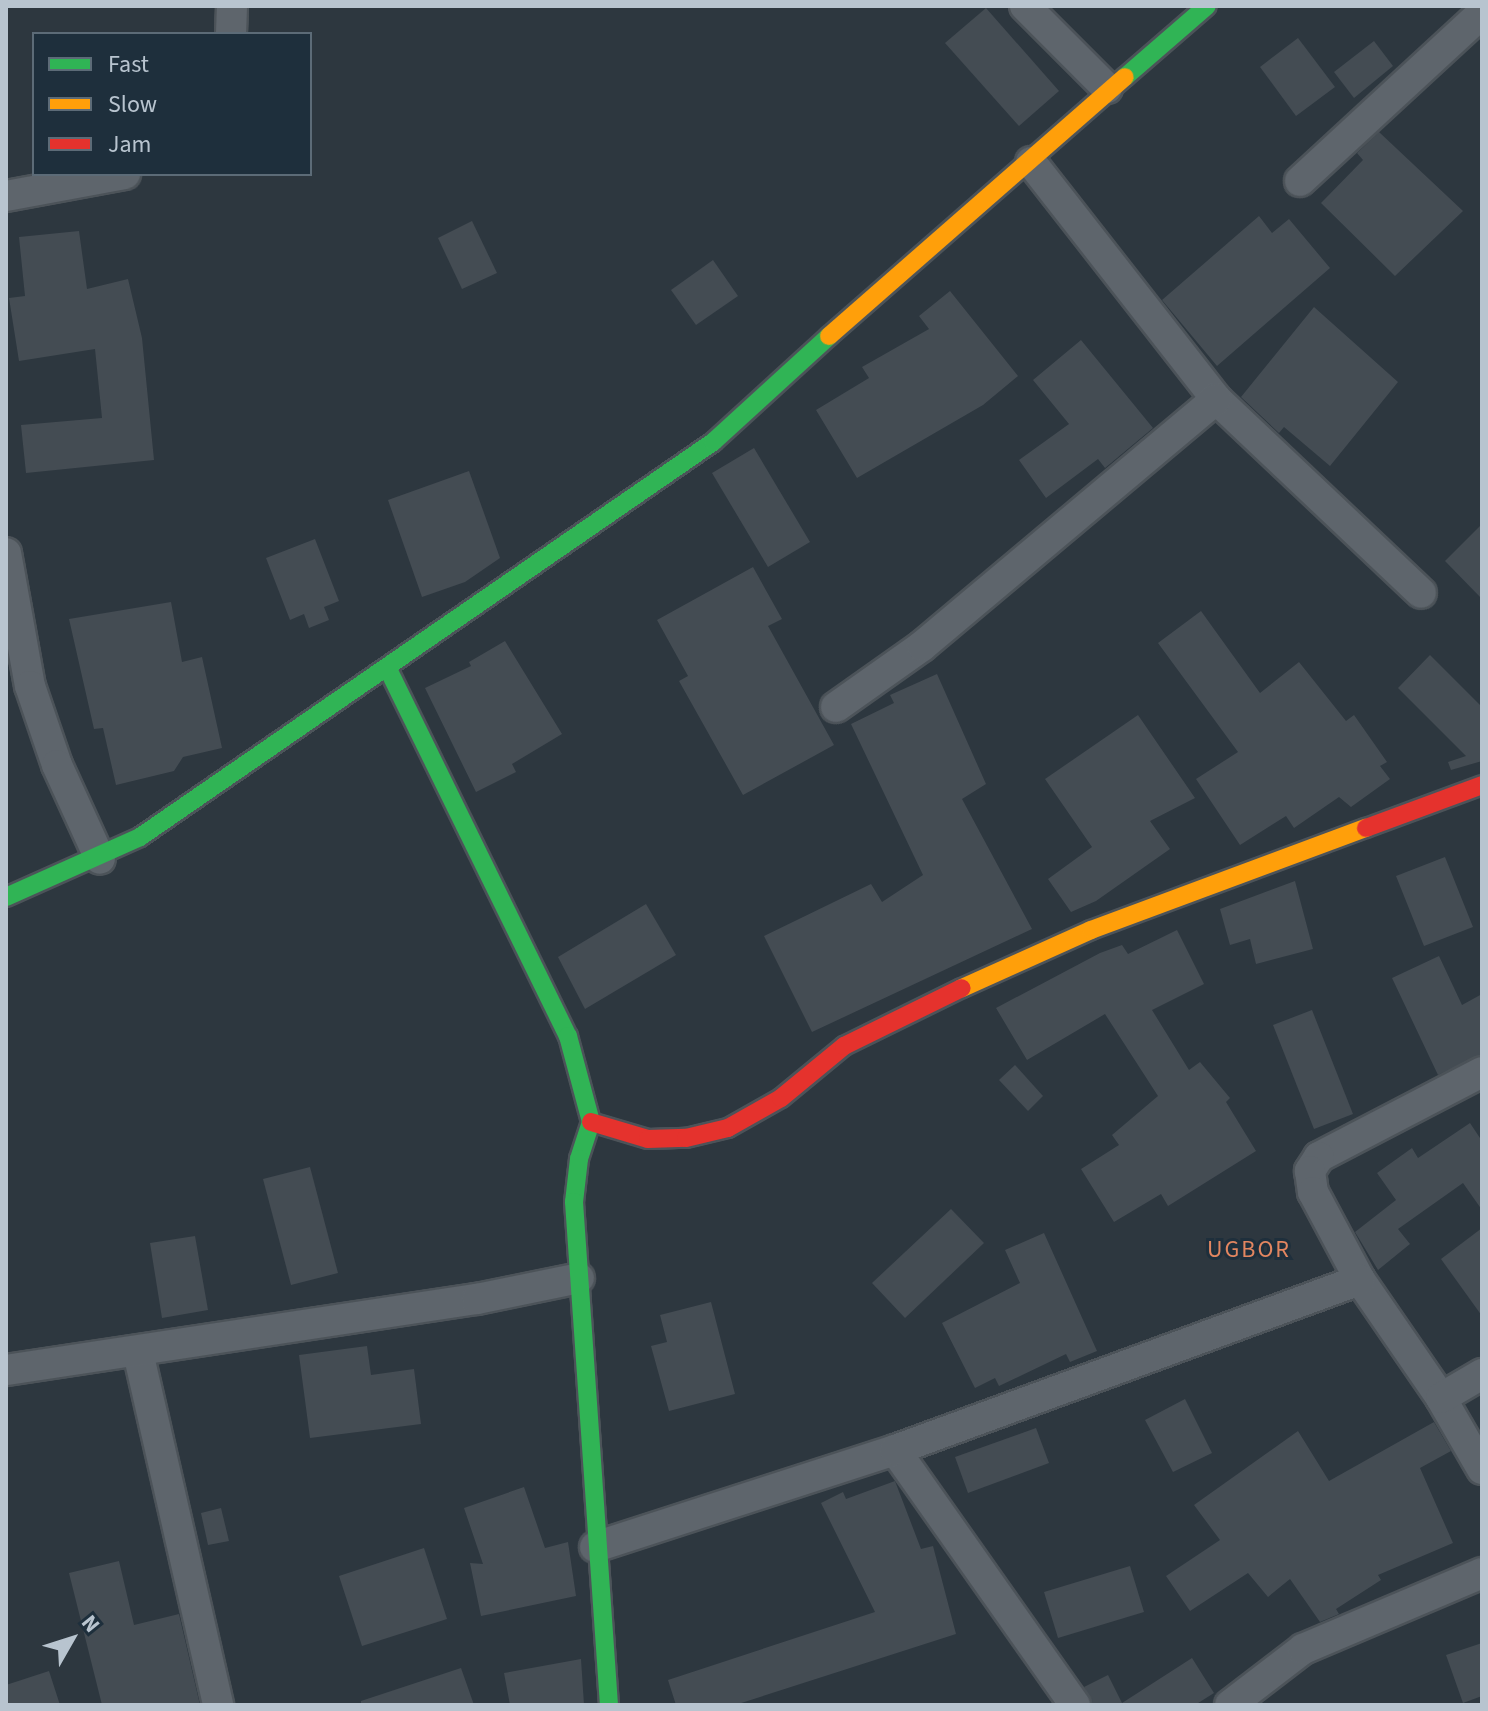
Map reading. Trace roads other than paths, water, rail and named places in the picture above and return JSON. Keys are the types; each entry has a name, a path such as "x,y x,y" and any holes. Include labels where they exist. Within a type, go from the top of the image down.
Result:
{"street":[{"path":"231,32 232,6"},
{"path":"1025,6 1107,88"},
{"path":"6,897 100,859 140,837 388,669 713,442 914,258 1031,162 1107,88 1207,6"},
{"path":"1300,181 1482,13"},
{"path":"1031,162 1216,399 1421,593"},
{"path":"6,196 114,176"},
{"path":"836,707 922,646 1216,399"},
{"path":"6,553 30,686 57,765 100,859"},
{"path":"388,669 557,1013 591,1122 574,1202 595,1547 609,1705"},
{"path":"591,1122 648,1139 686,1138 728,1128 781,1098 844,1046 950,993 1091,930 1482,785"},
{"path":"1482,1072 1319,1157 1310,1171 1313,1192 1360,1280 1441,1398 1482,1469"},
{"path":"6,1370 477,1299 579,1278"},
{"path":"595,1547 895,1450 1360,1280"},
{"path":"138,1352 218,1705"},
{"path":"1441,1398 1482,1374"},
{"path":"895,1450 1075,1705"},
{"path":"1230,1705 1303,1649 1482,1573"}],"district":[{"name":"UGBOR","path":"1249,1250"}]}
